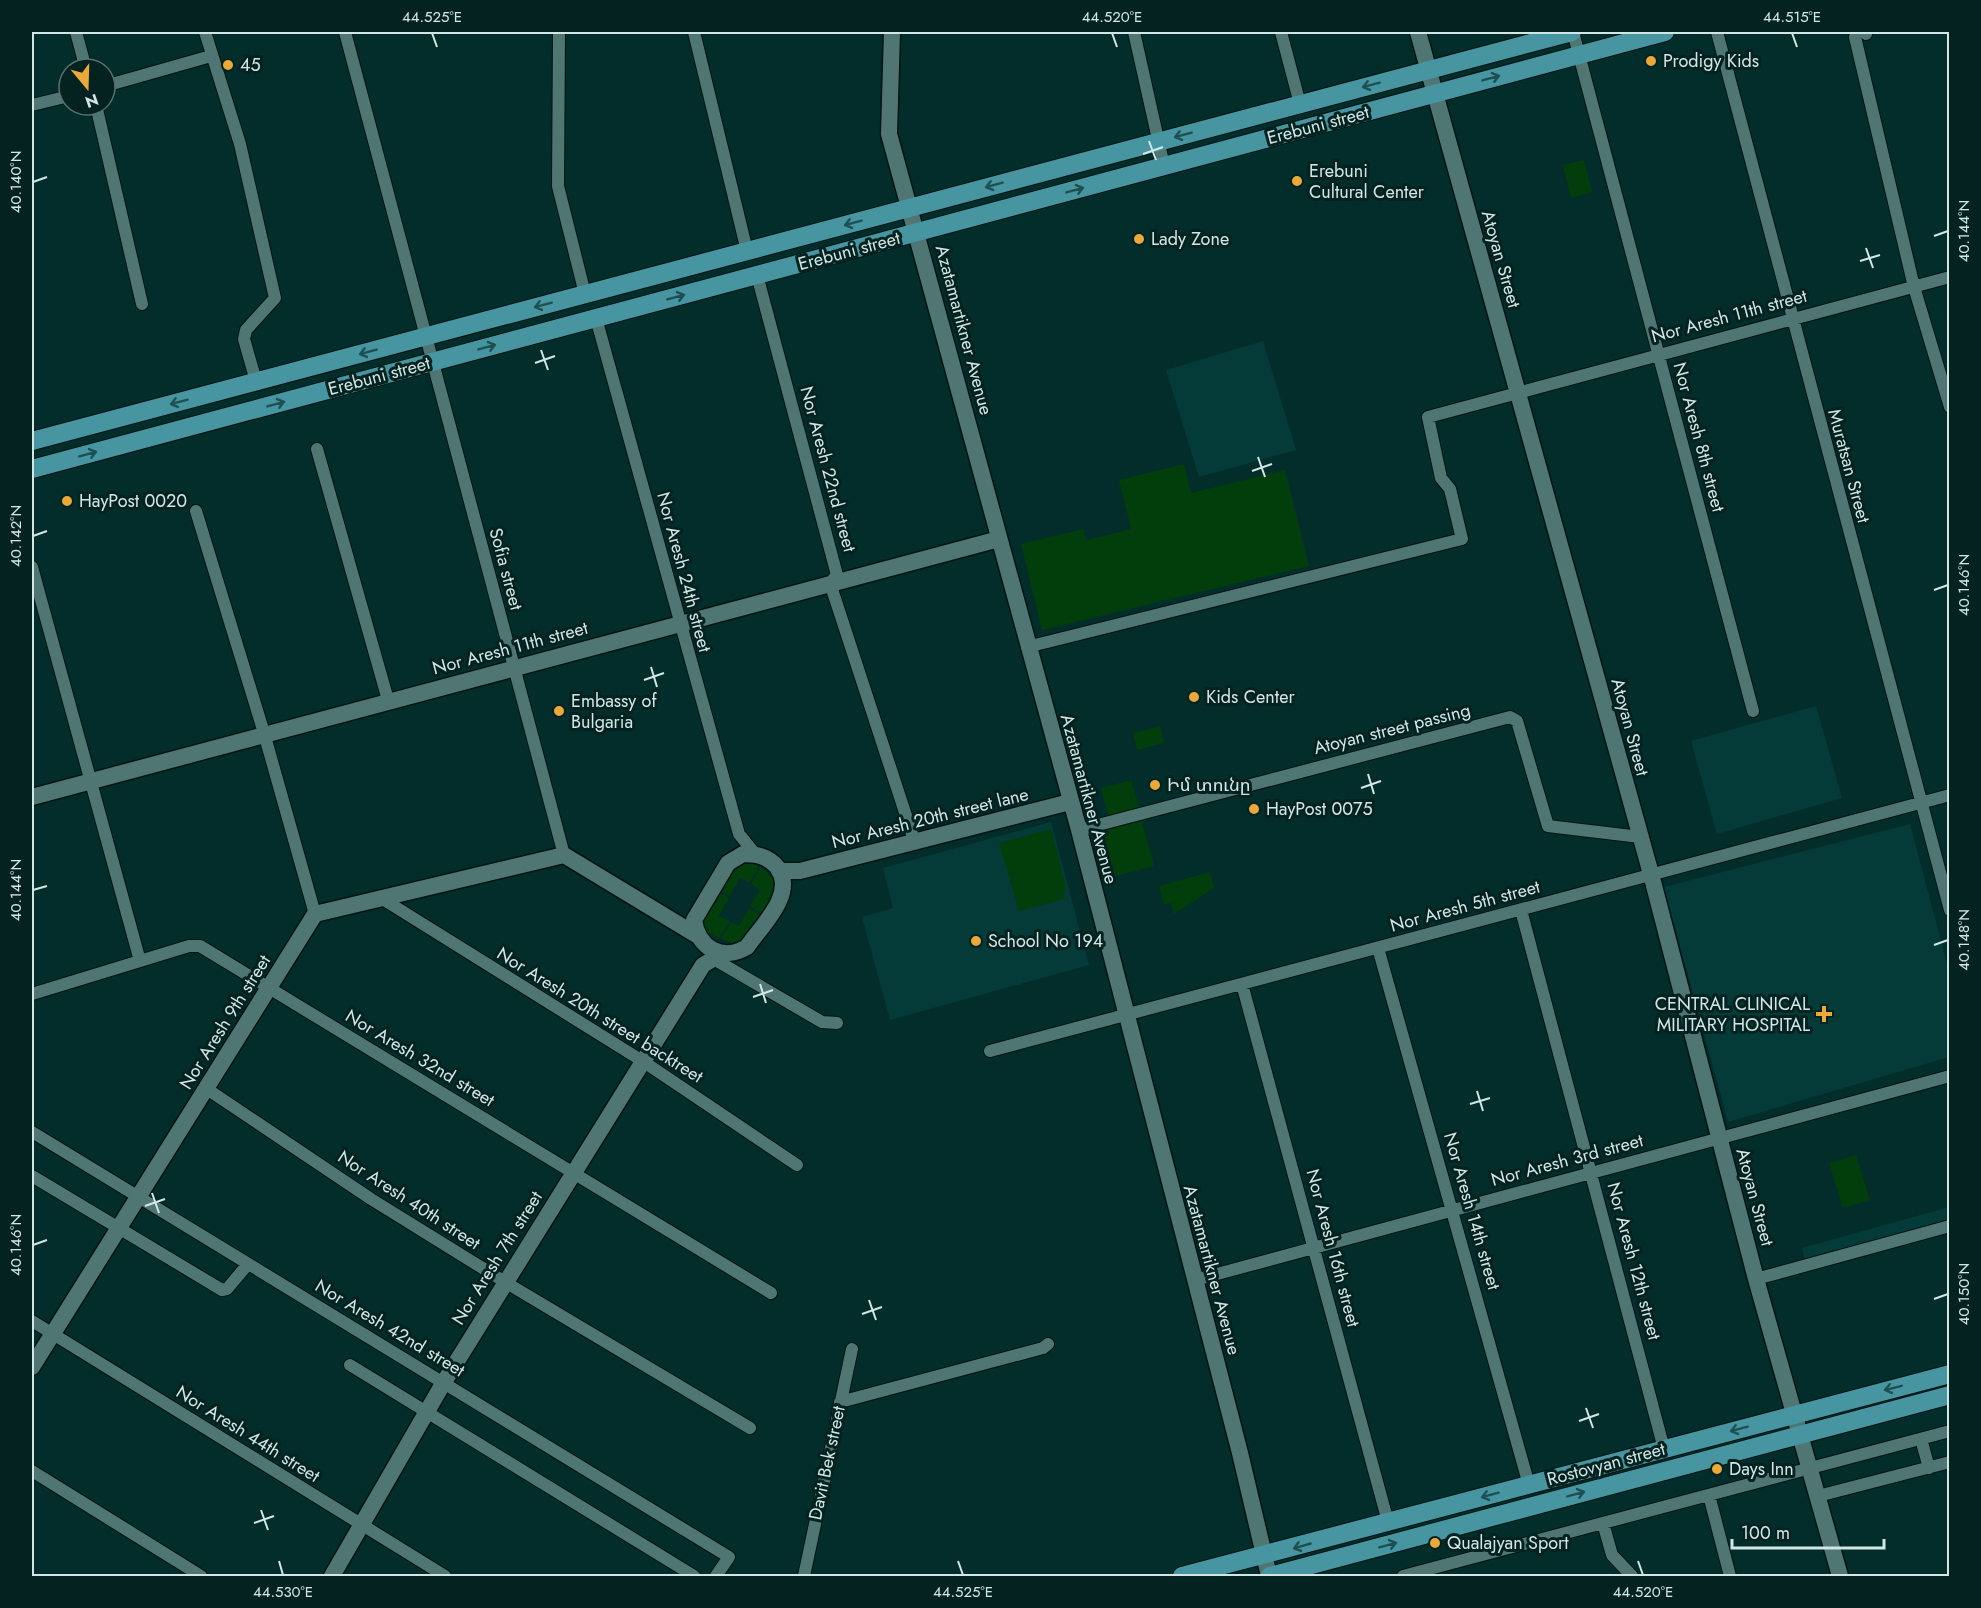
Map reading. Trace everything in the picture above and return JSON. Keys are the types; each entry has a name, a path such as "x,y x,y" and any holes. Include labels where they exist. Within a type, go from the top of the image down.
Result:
{"main road":[{"name":"Erebuni street","path":"32,441 1573,32"},
{"name":"Erebuni street","path":"32,469 1665,32"},
{"name":"Rostovyan street","path":"1264,1557 1796,1413 1950,1374"},
{"name":"Rostovyan street","path":"1269,1576 1950,1395"},
{"path":"1182,1576 1264,1557"}],"street":[{"path":"76,32 83,57"},
{"path":"205,32 240,144 275,298 246,330 244,339 256,381"},
{"path":"345,32 424,337"},
{"path":"559,32 558,186 585,294"},
{"path":"694,32 747,251"},
{"name":"Azatamartikner Avenue","path":"892,32 889,134 1027,647 1079,830 1243,1465 1269,1576"},
{"path":"1134,32 1164,166"},
{"path":"1281,32 1300,104"},
{"name":"Atoyan Street","path":"1418,32 1651,874 1756,1279 1796,1413 1840,1576"},
{"name":"Nor Aresh 8th street","path":"1573,32 1753,711"},
{"name":"Muratsan Street","path":"1717,32 1791,320 1950,910"},
{"path":"1862,34 1914,286 1950,407"},
{"path":"117,83 211,56"},
{"path":"32,105 57,99"},
{"path":"99,117 142,304"},
{"name":"Nor Aresh 22nd street","path":"757,275 837,575 830,583 914,840"},
{"name":"Nor Aresh 11th street","path":"1027,647 1462,539 1450,489 1441,478 1428,417 1950,277"},
{"name":"Nor Aresh 24th street","path":"596,318 739,834 756,855"},
{"name":"Sofia street","path":"424,337 564,855"},
{"path":"317,449 388,700"},
{"path":"196,512 264,733 315,914 564,855 677,923 708,952 822,1022 837,1023"},
{"name":"Nor Aresh 11th street","path":"32,797 264,733 999,539"},
{"path":"32,567 140,961"},
{"name":"Atoyan street passing","path":"1079,830 1510,717 1517,721 1548,826 1640,837"},
{"name":"Nor Aresh 5th street","path":"990,1051 1950,795"},
{"name":"Nor Aresh 20th street lane","path":"780,871 800,871 914,840 1070,802"},
{"name":"Nor Aresh 24th street","path":"733,859 739,834"},
{"path":"677,923 695,916 733,859 743,854 756,855 774,863 780,871 784,890"},
{"path":"708,952 739,952 747,947 784,890 800,871"},
{"name":"Nor Aresh 20th street backtreet","path":"381,898 644,1062 797,1165"},
{"name":"Nor Aresh 12th street","path":"1521,909 1664,1449"},
{"name":"Nor Aresh 9th street","path":"32,1367 315,914"},
{"path":"695,916 708,952"},
{"name":"Nor Aresh 32nd street","path":"32,994 195,945 771,1293"},
{"name":"Nor Aresh 14th street","path":"1378,948 1530,1485"},
{"name":"Nor Aresh 7th street","path":"332,1576 444,1382 644,1062 708,952"},
{"name":"Nor Aresh 16th street","path":"1242,984 1388,1522"},
{"name":"Nor Aresh 3rd street","path":"1195,1280 1950,1076"},
{"name":"Nor Aresh 40th street","path":"207,1089 371,1199 750,1428"},
{"name":"Nor Aresh 42nd street","path":"32,1132 729,1557 716,1576"},
{"path":"32,1176 222,1290 228,1289 248,1264"},
{"path":"1756,1279 1950,1226"},
{"name":"Nor Aresh 44th street","path":"32,1321 445,1576"},
{"path":"840,1402 1043,1348 1048,1344"},
{"name":"Davit Bek street","path":"804,1576 852,1349"},
{"path":"350,1365 694,1576"},
{"path":"1403,1576 1950,1431"},
{"path":"1921,1438 1929,1468"},
{"path":"1818,1496 1950,1462"},
{"path":"32,1471 201,1576"},
{"path":"1709,1495 1730,1576"},
{"path":"1603,1523 1612,1555 1632,1576"}],"shaded area":[{"path":"1263,341 1296,450 1199,477 1166,370"},
{"path":"1816,706 1842,798 1717,834 1691,741"},
{"name":"School No 194","path":"1051,822 1089,965 890,1020 862,917 893,908 883,868"},
{"name":"CENTRAL CLINICAL MILITARY HOSPITAL","path":"1910,824 1949,971 1949,1057 1728,1122 1664,887"},
{"path":"1949,1207 1949,1219 1805,1259 1802,1248"}],"green space":[{"path":"1584,160 1592,192 1571,198 1563,165"},
{"path":"1184,464 1191,493 1285,470 1309,566 1042,630 1021,544 1083,529 1086,540 1131,529 1119,480"},
{"path":"1160,726 1164,743 1137,750 1133,733"},
{"path":"1131,780 1140,811 1109,819 1101,788"},
{"path":"1142,821 1154,866 1109,878 1097,832"},
{"path":"1051,829 1066,887 1063,895 1065,899 1019,911 999,843"},
{"path":"750,862 759,867 749,883 740,878 730,896 716,888 734,863"},
{"path":"761,867 778,882 764,916 750,906 760,890 751,884"},
{"path":"1210,872 1214,888 1174,914 1171,903 1164,905 1159,886"},
{"path":"715,890 729,898 719,916 730,921 719,938 707,932 701,925"},
{"path":"749,908 763,917 745,942 737,945 721,939 731,922 739,926"},
{"path":"1856,1155 1870,1200 1843,1208 1829,1163"}],"place":[{"name":"Prodigy Kids","path":"1651,61"},
{"name":"45","path":"228,65"},
{"name":"Erebuni Cultural Center","path":"1297,181"},
{"name":"Lady Zone","path":"1139,239"},
{"name":"HayPost 0020","path":"67,501"},
{"name":"Kids Center","path":"1194,697"},
{"name":"Embassy of Bulgaria","path":"559,711"},
{"name":"Իմ տունը","path":"1155,785"},
{"name":"HayPost 0075","path":"1254,809"},
{"name":"School No 194","path":"976,941"},
{"name":"CENTRAL CLINICAL MILITARY HOSPITAL","path":"1824,1014"},
{"name":"Days Inn","path":"1717,1469"},
{"name":"Qualajyan Sport","path":"1435,1543"}]}
